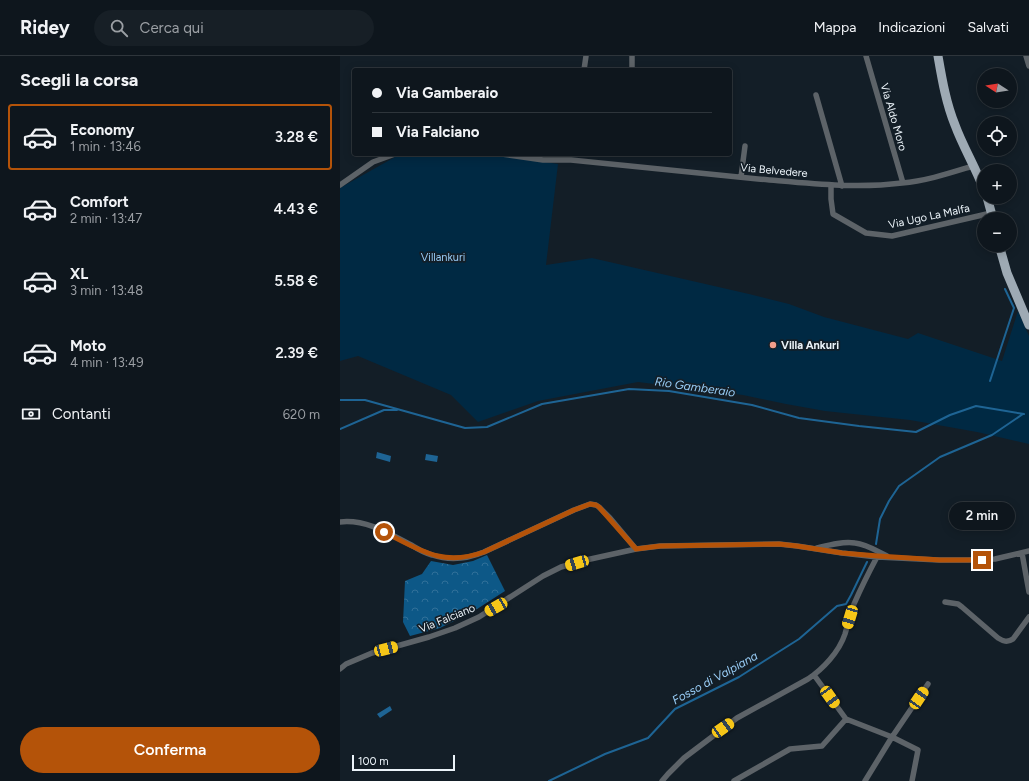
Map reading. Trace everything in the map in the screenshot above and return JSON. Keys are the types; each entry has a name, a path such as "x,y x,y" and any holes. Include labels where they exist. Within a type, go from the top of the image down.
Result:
{"main road":[{"path":"938,56 941,76 954,125 977,175"},
{"path":"1001,252 1007,273 1027,314 1029,325"}],"street":[{"path":"584,68 586,56"},
{"path":"632,56 632,68"},
{"name":"Via Aldo Moro","path":"866,56 903,183"},
{"path":"1026,56 1029,66"},
{"path":"816,95 842,186"},
{"path":"741,177 745,146"},
{"path":"340,185 373,162 390,156"},
{"name":"Via Belvedere","path":"516,156 543,160 571,157 741,177 842,186 903,183 937,177 973,166"},
{"name":"Via Ugo La Malfa","path":"831,185 833,214 866,233 892,236 977,219"},
{"path":"340,522 368,525 431,555 446,558 460,558 475,556 574,510 594,504 610,518 636,549"},
{"path":"813,548 855,542 863,544 891,557"},
{"name":"Via Falciano","path":"340,669 346,664 372,653 455,628 478,617 543,576 561,567 636,549 660,546 779,544 842,553 940,560 995,559 1029,551"},
{"path":"1022,553 1029,592"},
{"path":"662,781 684,758 737,718 814,675 832,657 839,648 853,606 878,556"},
{"path":"944,602 958,604 998,638 1004,641 1009,641 1012,639 1029,617"},
{"path":"814,675 846,719 892,737 918,750 912,781"},
{"path":"865,781 892,737 928,684"},
{"path":"734,781 790,749 822,746 846,719"}],"green space":[{"name":"Villankuri","path":"505,156 558,164 546,265 592,258 789,304 824,317 908,339 918,333 1002,361 1018,311 1029,336 1029,444 977,432 910,420 825,411 743,395 638,382 538,401 478,422 451,395 358,356 340,361 340,188 395,157"},
{"path":"487,555 505,591 474,611 440,628 410,636 403,622 405,581 422,574 431,561 453,565 473,561"}],"shaded area":[{"path":"377,452 391,456 390,462 376,458"},
{"path":"426,454 438,456 437,462 425,460"},
{"path":"390,706 392,710 380,718 377,714"}],"waterway":[{"path":"990,381 1014,308 1005,289"},
{"name":"Rio Gamberaio","path":"340,400 365,400 465,428 487,427 542,404 629,389 669,391 752,405 799,418 916,432 950,415 976,406 1024,414"},
{"path":"340,429 384,410 397,410"},
{"path":"876,544 880,519 899,486 940,457 992,435 1023,414"},
{"name":"Fosso di Valpiana","path":"549,781 605,754 648,738 675,709 739,677 799,639 837,606 846,604 867,562"}],"place":[{"name":"Villa Ankuri","path":"773,345"}],"route":[{"path":"384,532 423,552 453,559 475,556 574,510 594,504 610,518 636,549 660,546 779,544 842,553 878,556 940,560 982,560"}]}
